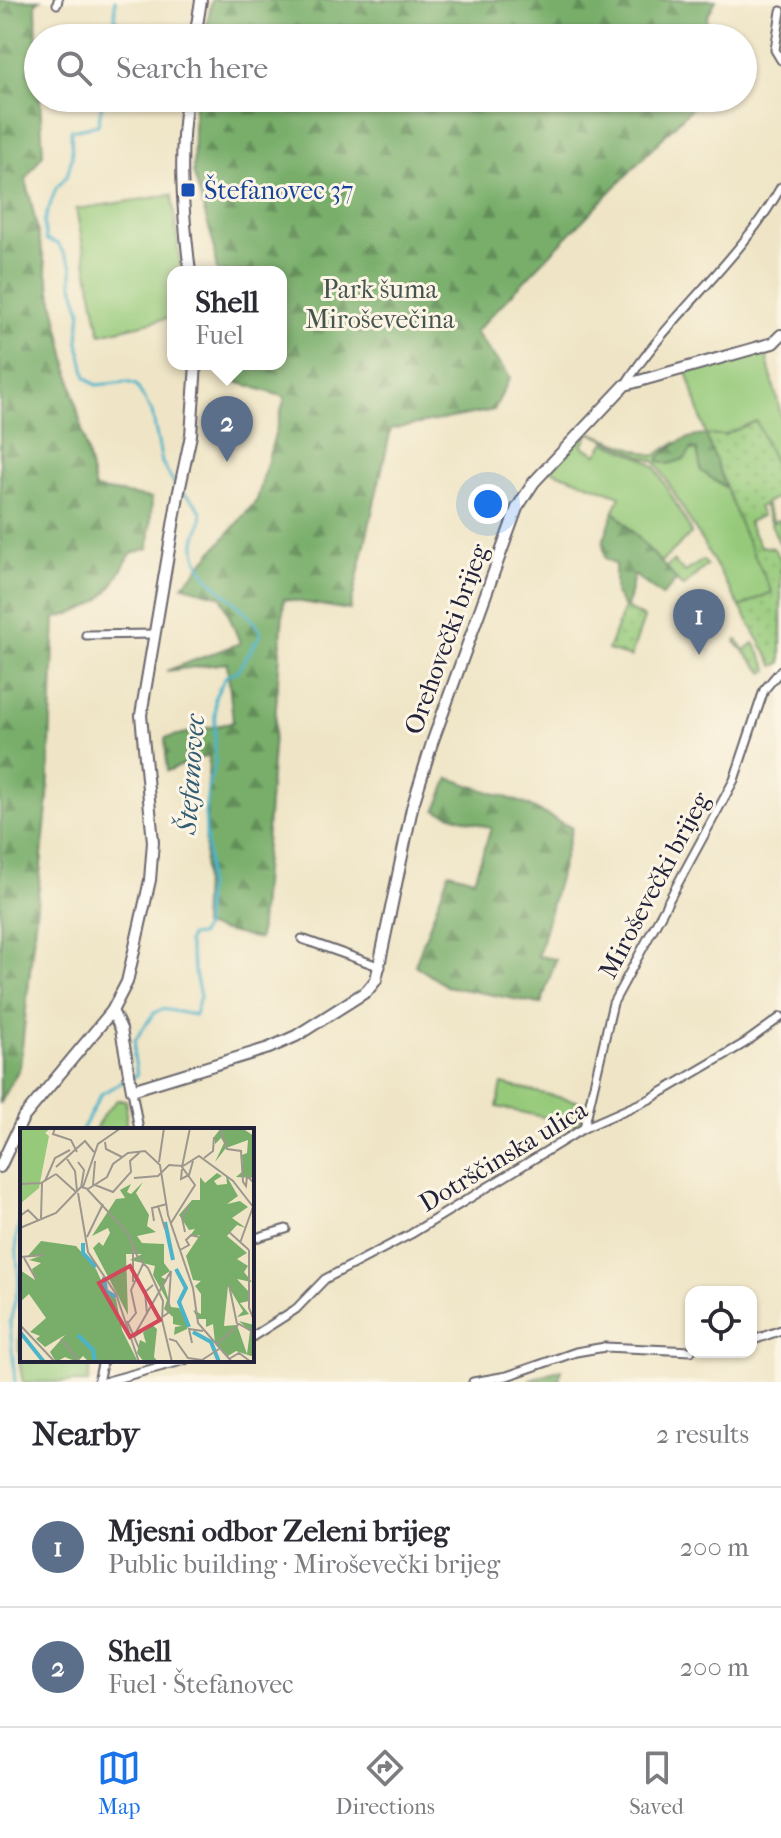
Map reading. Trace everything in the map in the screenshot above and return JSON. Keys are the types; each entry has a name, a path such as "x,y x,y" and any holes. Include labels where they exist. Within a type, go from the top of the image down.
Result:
{"street":[{"path":"197,24 201,0"},
{"path":"781,11 775,50 781,60"},
{"path":"185,112 181,180 189,266"},
{"path":"625,385 665,332 746,241 781,187"},
{"path":"625,385 773,343 781,335"},
{"path":"0,1167 23,1118 112,1011 127,982 150,880 153,842 141,715 191,435 196,370"},
{"name":"Orehovečki brijeg","path":"381,967 385,932 412,808 432,743 517,508 534,482 625,385"},
{"path":"86,635 154,634"},
{"name":"Miroševečki brijeg","path":"584,1128 613,1003 734,780 764,690 781,670"},
{"path":"130,1083 269,1048 296,1036 367,991 376,980 381,967 302,939"},
{"path":"112,1011 121,1029 139,1128"},
{"name":"Dotrščinska ulica","path":"254,1336 296,1309 325,1279 411,1234 584,1128 650,1099 745,1043 781,1017"},
{"path":"254,1238 286,1229"},
{"path":"757,1339 781,1330"},
{"path":"473,1382 507,1376 576,1352 605,1347 685,1351"},
{"path":"103,1362 101,1382 178,1362"},
{"path":"144,1371 148,1382"}],"green space":[{"path":"0,0 40,0 36,3 36,24 24,24 24,112 41,112 43,154 26,179 95,489 152,498 149,548 131,553 109,589 94,604 55,618 48,798 20,1067 0,1104"},
{"path":"212,0 716,0 707,17 707,24 207,24"},
{"name":"Park šuma Miroševečina","path":"195,112 687,112 475,332 510,377 494,410 391,429 350,610 284,599 259,939 202,926 209,755 167,771 165,738 233,722 227,663 166,671 240,643 221,596 183,586 257,500 285,397 233,381 231,370 287,370 287,266 216,266 213,242 193,172"},
{"path":"172,195 180,266 167,266 167,318 100,334 76,209"},
{"path":"765,351 781,415 781,478 756,421 725,435 706,435 687,371"},
{"path":"756,421 781,478 781,500 778,497 765,503 773,522 781,519 781,547 763,505 758,507 762,516 748,522 760,546 773,548 781,559 781,663 774,666 740,607 772,592 743,532 706,435 725,435"},
{"path":"586,431 654,456 676,442 673,446 698,451 701,471 726,488 772,592 740,607 656,462"},
{"path":"580,435 588,435 582,446 597,454 605,442 655,467 691,534 660,563 614,511 620,496 548,469"},
{"path":"706,435 726,488 701,471 697,450 692,448 685,459 669,464 659,461 659,457 680,442"},
{"path":"614,511 677,580 662,596 634,575 627,608 615,594 615,564 605,558 603,542"},
{"path":"703,560 707,565 683,587 665,568 673,561 685,572"},
{"path":"624,607 644,618 631,657 608,650"},
{"path":"737,640 745,650 754,643 769,670 764,673 735,642"},
{"path":"449,778 523,803 572,828 538,956 556,959 541,1004 446,986 415,965 449,872 474,879 491,828 436,810"},
{"path":"502,1084 585,1103 578,1125 497,1107"},
{"path":"117,1100 126,1100 126,1128 96,1128"},
{"path":"20,1329 20,1362 92,1362 88,1382 23,1382 20,1366 19,1334"},
{"path":"561,1369 559,1382 530,1382 530,1379"}],"waterway":[{"name":"Štefanovec","path":"115,0 115,18 119,24"},
{"name":"Štefanovec","path":"100,112 98,125 71,130 72,157 67,176 56,188 44,222 46,240 58,244 72,266 72,282 81,311 78,341 86,377 96,385 127,382 136,385 152,412 162,463 177,488"},
{"name":"Štefanovec","path":"133,1077 137,1075 135,1040 154,1013 162,1009 195,1015 200,996 188,942 190,936 200,935 204,927 208,863 205,813 215,764 215,697 226,676 238,670 261,634 246,613 202,569 195,547 202,517 194,502 183,493"},
{"name":"Štefanovec","path":"83,1128 101,1094 126,1080"},
{"name":"Štefanovec","path":"15,1382 10,1323 19,1283 16,1238 20,1221"}],"place":[{"name":"Štefanovec 37","path":"188,190"},
{"name":"Shell","path":"227,462"},
{"name":"Mjesni odbor Zeleni brijeg","path":"699,655"}]}
